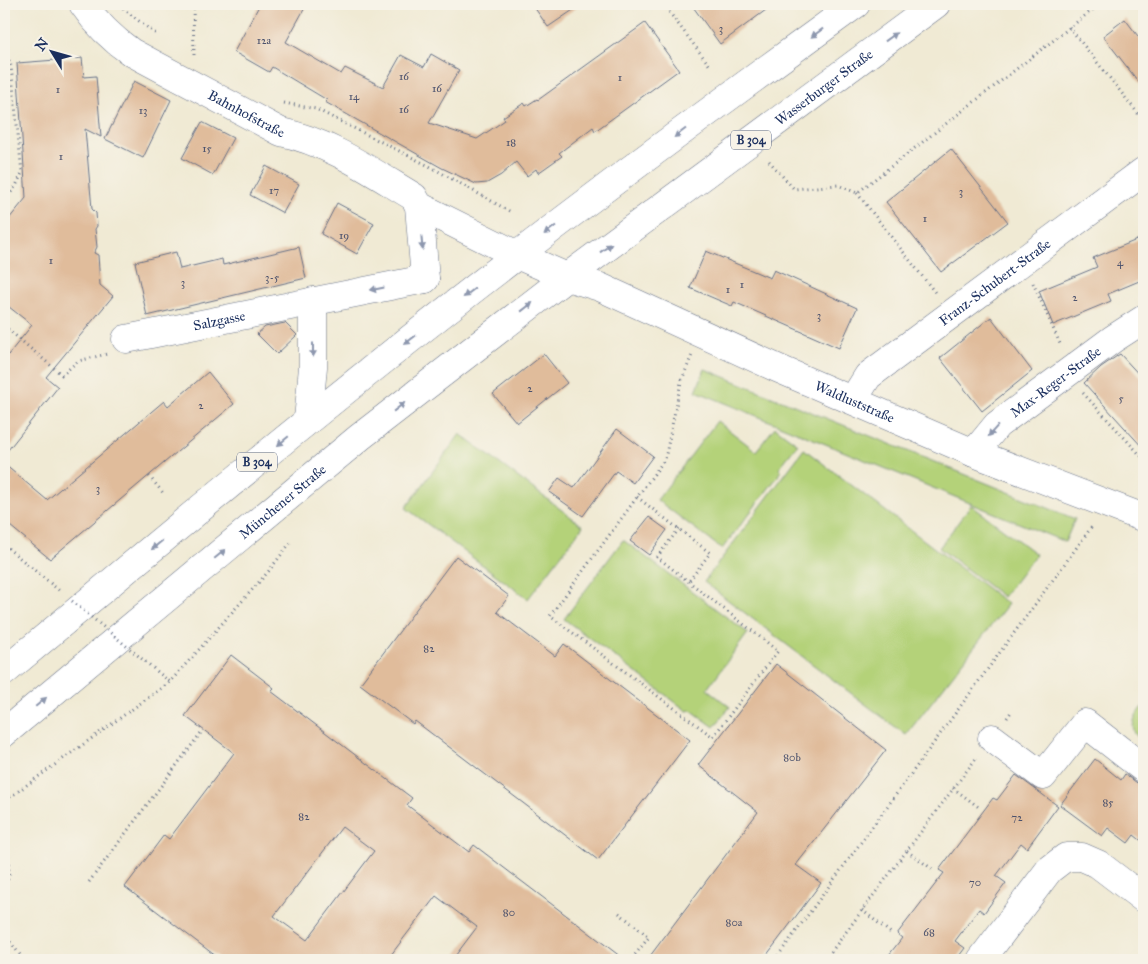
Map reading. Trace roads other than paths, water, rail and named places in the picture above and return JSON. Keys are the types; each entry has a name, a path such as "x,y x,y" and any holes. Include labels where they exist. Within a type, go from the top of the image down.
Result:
{"street":[{"name":"Bahnhofstraße","path":"83,4 108,34 130,52 281,132 318,142 414,197 419,206 517,256 567,277"},
{"name":"B 304","path":"4,672 308,420 448,310 712,109 856,4"},
{"name":"Wasserburger Straße","path":"567,277 936,4"},
{"name":"Franz-Schubert-Straße","path":"853,400 868,376 1144,171"},
{"path":"419,206 425,279 448,310"},
{"name":"Waldluststraße","path":"567,277 600,287 702,334 974,453 1144,518"},
{"name":"Münchener Straße","path":"4,734 360,437 567,277"},
{"name":"Salzgasse","path":"126,339 425,279"},
{"path":"308,420 313,367 313,301"},
{"name":"Max-Reger-Straße","path":"974,453 998,425 1065,364 1113,339 1144,319"},
{"path":"992,738 1043,776 1085,723 1144,769"},
{"path":"981,960 1049,870 1066,858 1082,857 1098,864 1144,899"}]}
